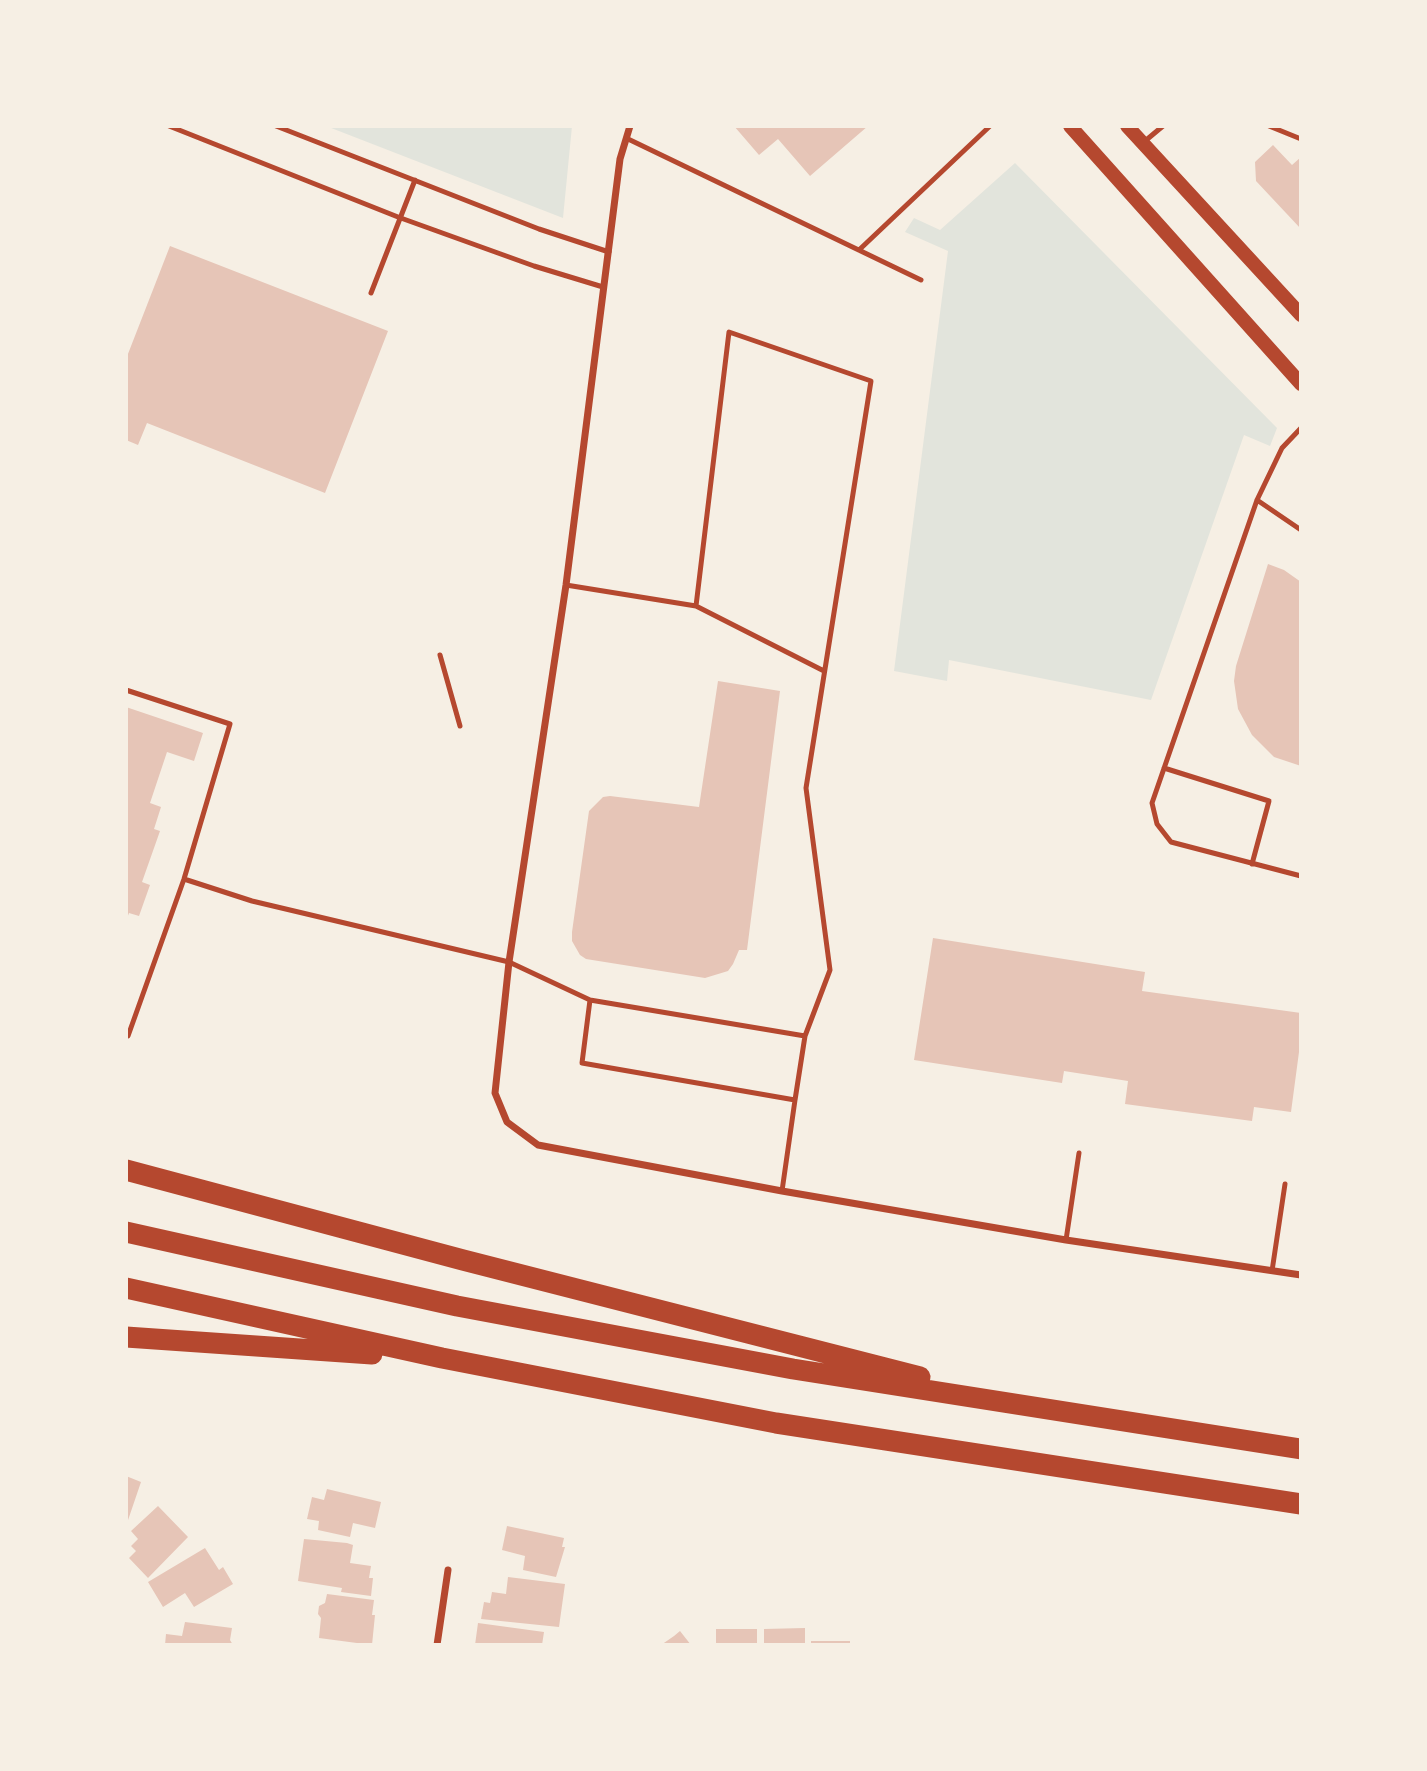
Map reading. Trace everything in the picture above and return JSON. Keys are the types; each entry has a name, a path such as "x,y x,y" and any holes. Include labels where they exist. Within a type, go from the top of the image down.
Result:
{"highway":[{"path":"126,1170 1051,1411"},
{"path":"126,1232 457,1306 793,1369 1301,1449"},
{"path":"126,1287 442,1358 776,1423 1301,1504"},
{"path":"126,1337 442,1358"}],"main road":[{"path":"1070,126 1301,384"},
{"path":"1127,126 1301,315"}],"street":[{"path":"629,126 620,159 566,585 509,962 495,1093 507,1122 538,1145 1066,1240 1301,1275"},
{"path":"437,1645 448,1570"}],"lane":[{"path":"169,126 398,217 534,267 603,287"},
{"path":"276,126 539,229 609,253"},
{"path":"859,250 990,126"},
{"path":"1142,142 1163,126"},
{"path":"1269,126 1301,139"},
{"path":"626,138 921,280"},
{"path":"370,293 398,217 415,180"},
{"path":"695,606 729,332 872,381 806,788 830,970 805,1036 782,1191"},
{"path":"1301,429 1282,448 1257,500 1152,803 1157,824 1171,842 1301,876"},
{"path":"1257,500 1301,530"},
{"path":"566,585 695,606 824,671"},
{"path":"440,655 460,726"},
{"path":"126,690 230,724 184,879 128,1036 126,1035"},
{"path":"1164,768 1269,801 1252,864"},
{"path":"184,879 252,901 509,962 590,1000 805,1036"},
{"path":"590,1000 582,1063 795,1100"},
{"path":"1066,1240 1079,1153"},
{"path":"1272,1271 1285,1184"}],"shaded area":[{"path":"326,126 572,126 563,218"},
{"path":"1015,163 1277,428 1270,446 1244,435 1151,700 949,660 947,681 894,671 948,251 905,232 914,218 940,230"}],"building":[{"path":"734,126 868,126 810,176 778,139 759,155"},
{"path":"1273,145 1292,165 1301,157 1301,229 1256,181 1255,162"},
{"path":"170,246 388,331 325,493 147,423 138,445 126,440 126,359"},
{"path":"1268,564 1284,570 1301,582 1301,766 1274,757 1252,735 1238,709 1234,681 1236,666"},
{"path":"718,681 780,691 747,950 739,950 728,971 705,978 586,959 580,955 572,941 572,932 589,811 603,797 610,796 699,807"},
{"path":"126,707 203,733 194,761 167,752 150,803 161,807 154,829 160,831 142,882 150,885 139,916 129,913 126,921"},
{"path":"933,938 1145,972 1142,991 1301,1013 1301,1037 1291,1112 1254,1107 1252,1121 1125,1104 1128,1081 1064,1071 1062,1083 914,1060"},
{"path":"126,1476 141,1482 126,1526"},
{"path":"327,1489 381,1502 375,1528 353,1523 350,1537 318,1530 319,1521 307,1519 312,1497 324,1500"},
{"path":"158,1506 188,1537 148,1578 129,1558 136,1551 131,1546 138,1539 131,1531"},
{"path":"507,1526 564,1538 562,1547 565,1547 556,1577 523,1570 525,1556 502,1550"},
{"path":"304,1539 353,1545 350,1563 371,1566 371,1596 341,1592 342,1588 298,1581"},
{"path":"205,1548 219,1570 223,1567 233,1584 194,1607 185,1593 163,1607 148,1582"},
{"path":"508,1577 565,1584 559,1627 481,1619 484,1602 490,1603 492,1592 506,1594"},
{"path":"327,1594 374,1600 372,1645 319,1638 319,1606 325,1603"},
{"path":"185,1622 232,1628 230,1640 233,1645 165,1645 166,1634 182,1636"},
{"path":"478,1623 544,1632 542,1645 475,1645"},
{"path":"805,1628 805,1645 764,1645 764,1629"},
{"path":"716,1629 757,1629 757,1645 716,1645"},
{"path":"680,1631 691,1645 661,1645 674,1636"},
{"path":"811,1641 850,1641 850,1645 811,1645"}]}
